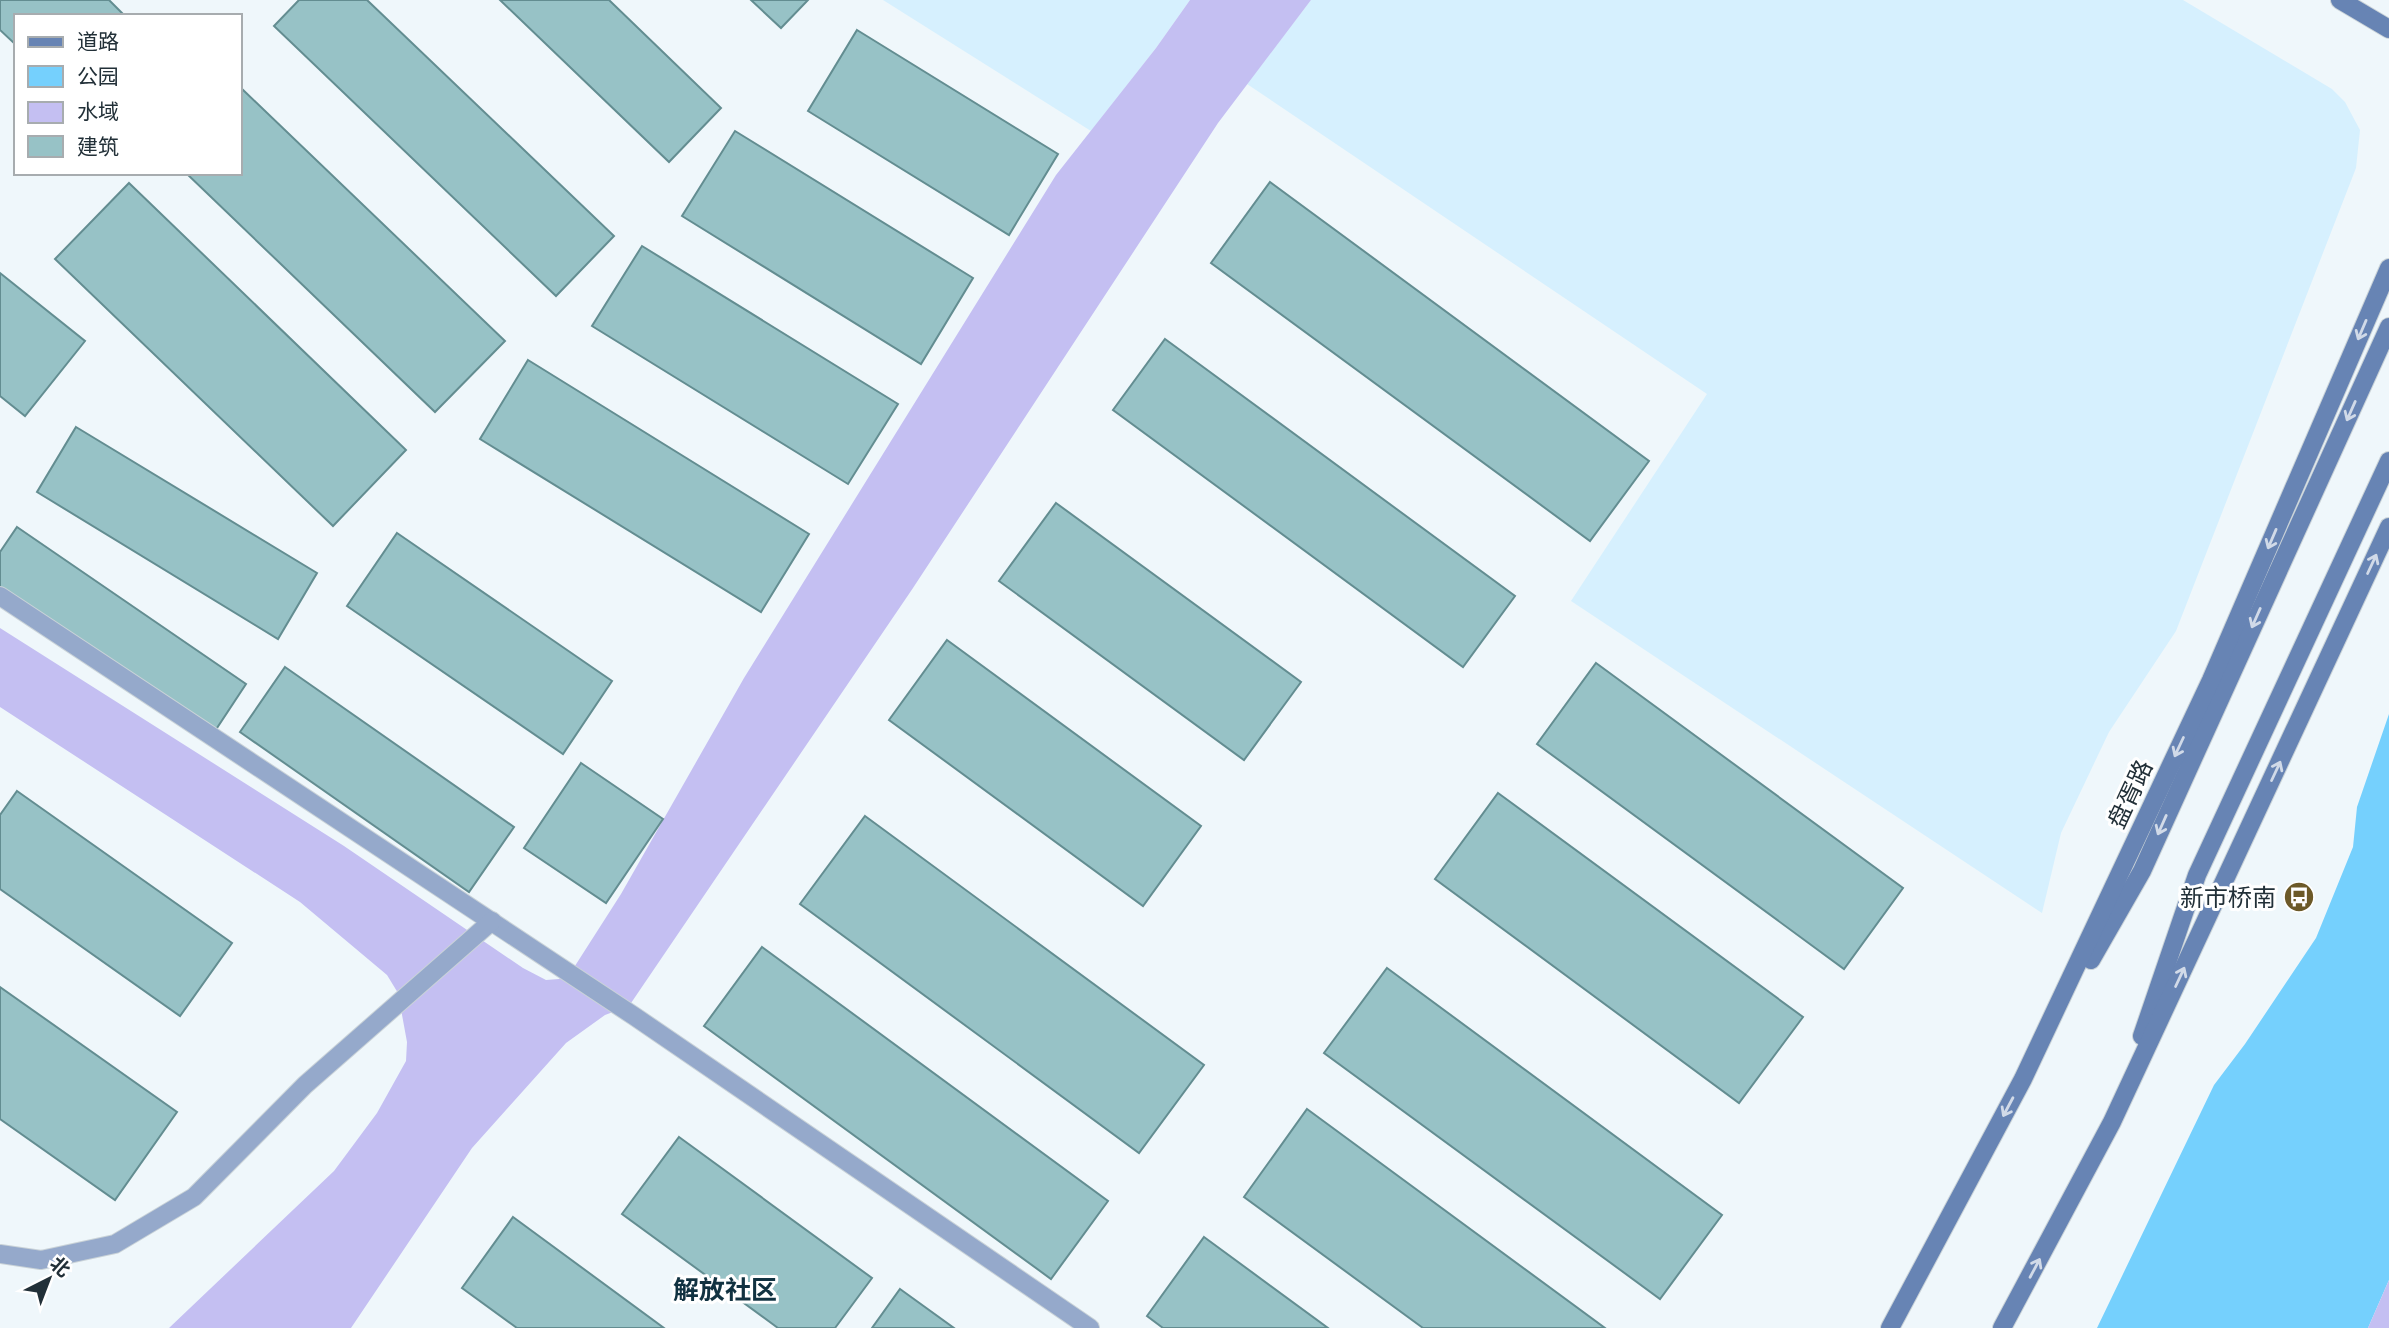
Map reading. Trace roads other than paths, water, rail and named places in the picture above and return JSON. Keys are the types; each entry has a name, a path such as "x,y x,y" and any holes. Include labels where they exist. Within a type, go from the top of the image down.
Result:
{"main road":[{"path":"2340,0 2389,29"},
{"name":"盘胥路","path":"1890,1328 2023,1079 2211,680 2389,268"},
{"path":"2023,1079 2142,871 2389,327"},
{"path":"2112,1122 2197,875 2389,461"},
{"path":"2002,1328 2112,1122 2389,527"}],"street":[{"path":"0,596 487,926 561,967 635,1016 1090,1328"},
{"path":"0,1254 41,1260 115,1244 194,1197 305,1086 487,926"}],"water":[{"path":"1190,0 1311,0 1218,123 913,588 629,1006 605,1015 566,1043 472,1148 351,1328 169,1328 334,1171 377,1113 406,1061 407,1042 398,993 387,975 300,902 0,707 0,628 344,846 523,968 546,980 559,979 573,969 621,894 744,678 1056,175 1156,48"},
{"path":"2389,1280 2389,1328 2368,1328"}],"place":[{"name":"新市桥南","path":"2299,897"}],"district":[{"name":"解放社区","path":"725,1289"}]}
